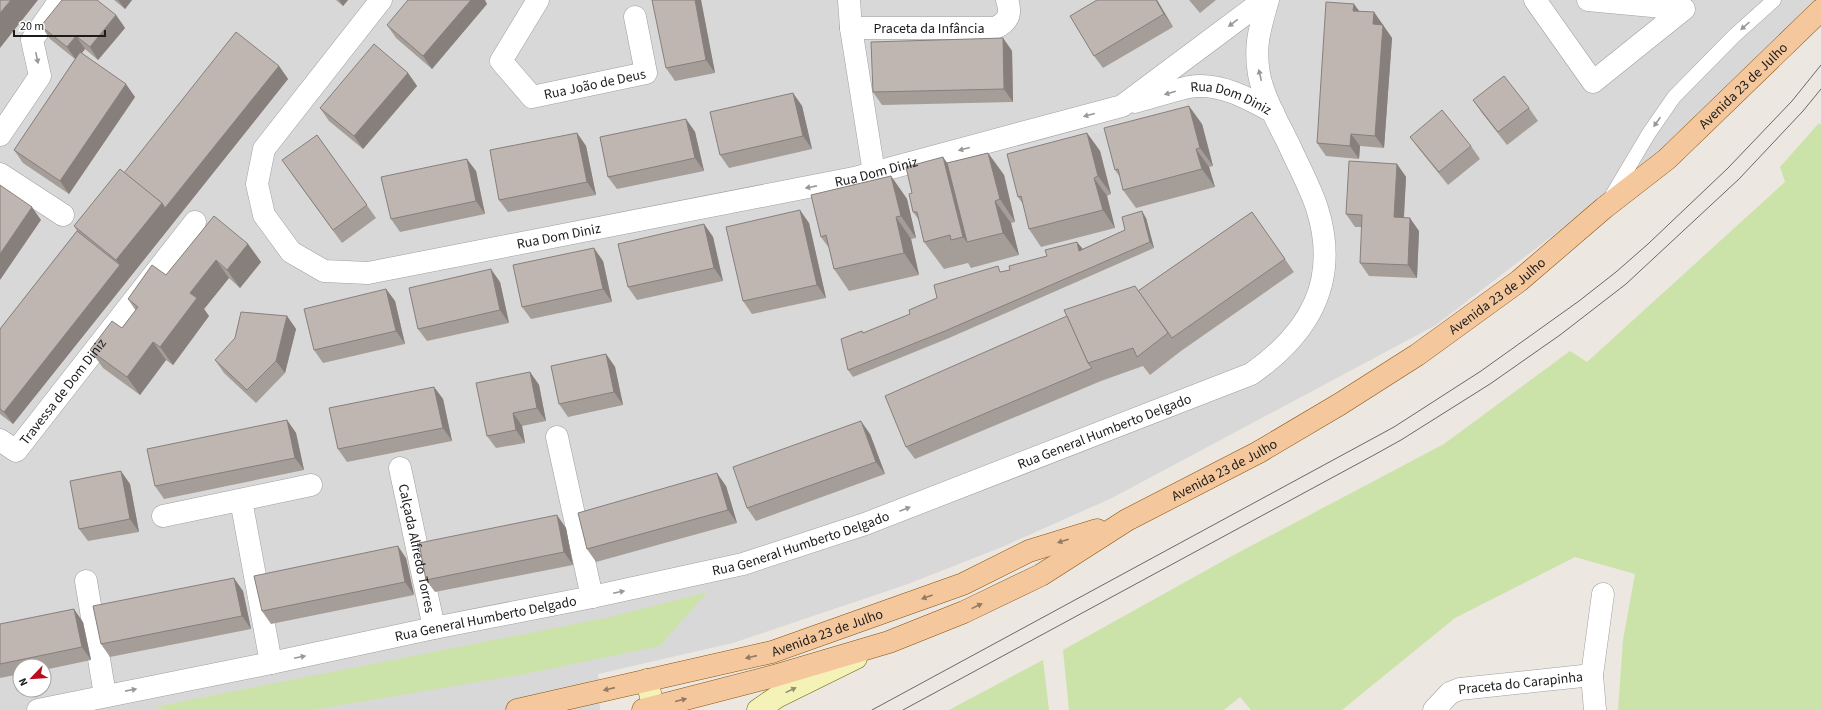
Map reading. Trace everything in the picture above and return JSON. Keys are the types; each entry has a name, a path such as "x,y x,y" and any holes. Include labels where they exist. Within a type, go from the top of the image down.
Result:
{"main road":[{"name":"Avenida 23 de Julho","path":"650,709 774,676 889,642 964,612 1041,575 1127,520 1259,452 1340,404 1411,359 1519,281 1604,208 1667,159 1821,10"},
{"name":"Avenida 23 de Julho","path":"518,710 772,652 963,584 1029,552 1127,520"}],"street":[{"path":"0,135 40,76 32,40 60,0"},
{"name":"Rua Dom Diniz","path":"381,0 264,149 258,184 264,214 291,252 324,271 368,273 874,173 1190,87 1202,87 1231,92 1246,97 1273,112"},
{"name":"Rua João de Deus","path":"538,0 501,61 532,97 646,73 635,17"},
{"name":"Praceta da Infância","path":"849,0 851,28 874,173"},
{"name":"Praceta da Infância","path":"851,28 995,28 1004,23 1009,14 1007,0"},
{"name":"Rua Dom Diniz","path":"1122,106 1264,0"},
{"name":"Rua Dom Diniz","path":"1268,0 1258,38 1257,48 1260,77 1273,112"},
{"path":"1535,0 1593,82 1684,9 1588,0"},
{"name":"Rua General Humberto Delgado","path":"38,710 105,695 271,664 434,628 592,598 743,564 865,524 1250,374 1265,364 1291,340 1304,323 1313,308 1322,286 1325,269 1322,231 1318,209 1312,193 1273,112"},
{"path":"0,174 63,215"},
{"name":"Travessa de Dom Diniz","path":"0,440 16,451 195,222"},
{"path":"557,437 592,598"},
{"name":"Calçada Alfredo Torres","path":"400,468 434,628"},
{"path":"163,516 311,486"},
{"path":"241,500 271,664"},
{"path":"86,581 105,695"},
{"path":"1595,710 1592,675 1603,594"},
{"path":"758,710 777,697 889,642"},
{"name":"Praceta do Carapinha","path":"1434,710 1450,693 1460,689 1592,675"},
{"path":"647,680 650,709"}],"lane":[{"path":"1604,208 1649,133 1674,97 1734,36 1774,0"}],"shaded area":[{"path":"0,0 1815,0 1650,161 1436,325 1112,498 1002,547 908,584 733,643 598,674 600,710 0,710"},
{"path":"1185,99 1188,108 1007,157 924,176 922,167 1101,122"}],"green space":[{"path":"1819,123 1821,125 1821,710 1618,710 1623,640 1635,574 1575,557 1455,618 1342,710 1251,710 1240,697 1224,710 1069,710 1063,650 1230,557 1444,444 1570,351 1587,362 1785,182 1780,167"},
{"path":"707,592 660,646 525,674 312,710 166,710 154,707 610,617"},
{"path":"1043,660 1049,710 949,710"}],"building":[{"path":"0,0 11,0 0,13"},
{"path":"62,0 97,0 116,15 90,47 76,36 67,47 41,26"},
{"path":"408,0 471,0 423,56 387,25"},
{"path":"652,0 695,0 706,60 666,68"},
{"path":"1097,0 1156,0 1164,14 1094,56 1070,16"},
{"path":"1326,2 1354,4 1353,11 1374,12 1373,24 1383,25 1375,136 1351,134 1350,146 1317,143"},
{"path":"236,32 279,66 165,208 162,203 124,173"},
{"path":"1003,38 1004,89 873,92 871,42"},
{"path":"374,44 408,73 354,136 320,108"},
{"path":"80,52 126,84 60,181 14,150"},
{"path":"1504,76 1529,108 1498,132 1473,100"},
{"path":"793,93 803,136 720,155 710,112"},
{"path":"1189,106 1200,148 1196,149 1202,169 1123,190 1118,169 1115,170 1104,128"},
{"path":"1442,110 1471,146 1439,172 1410,137"},
{"path":"686,119 695,158 608,177 600,137"},
{"path":"577,133 587,182 499,200 490,150"},
{"path":"1087,133 1098,176 1094,178 1103,210 1029,229 1021,196 1018,197 1007,154"},
{"path":"317,135 367,205 333,230 282,160"},
{"path":"988,153 1000,199 995,201 1003,233 967,242 947,163"},
{"path":"943,157 963,237 951,240 950,235 924,242 917,212 913,212 909,194 912,193 906,167"},
{"path":"467,159 476,201 391,219 381,177"},
{"path":"1349,161 1397,164 1394,217 1410,218 1408,265 1360,263 1362,215 1346,214"},
{"path":"120,169 162,203 116,260 74,226"},
{"path":"891,176 901,216 896,217 904,253 834,269 826,235 821,237 811,195"},
{"path":"0,185 32,207 0,254"},
{"path":"800,210 817,285 743,301 726,227"},
{"path":"1142,211 1150,242 945,331 848,370 841,339 862,331 863,333 910,314 909,310 937,298 934,285 998,266 1000,272 1010,270 1009,266 1047,256 1045,250 1077,242 1079,251 1125,230 1122,217"},
{"path":"1252,212 1285,259 1172,338 1138,291"},
{"path":"214,216 248,244 227,270 216,260 190,293 197,298 160,347 153,342 127,377 90,350 112,321 122,328 138,307 128,299 152,265 166,275"},
{"path":"704,224 714,268 628,287 618,244"},
{"path":"77,231 120,265 4,412 0,409 0,329"},
{"path":"594,248 603,289 522,307 513,265"},
{"path":"491,269 500,310 418,329 409,288"},
{"path":"1135,286 1168,333 1137,357 1133,348 1088,363 1064,310"},
{"path":"386,289 396,331 314,350 304,309"},
{"path":"241,312 287,316 276,361 247,390 215,360 235,338"},
{"path":"1067,316 1088,363 1092,368 906,447 885,396"},
{"path":"606,354 614,392 559,404 551,366"},
{"path":"530,372 537,408 513,413 516,430 487,436 476,383"},
{"path":"434,387 443,428 338,449 329,408"},
{"path":"287,420 295,458 155,486 147,449"},
{"path":"861,421 876,462 747,508 733,467"},
{"path":"121,471 130,519 79,529 70,481"},
{"path":"717,473 728,510 587,549 578,513"},
{"path":"557,515 564,552 426,580 419,543"},
{"path":"398,546 405,582 262,611 254,576"},
{"path":"234,578 242,616 101,644 93,606"},
{"path":"74,609 82,647 29,658 12,658 12,662 0,664 0,624"}],"tram line":[{"path":"872,710 1394,427 1481,371 1579,301 1616,272 1648,244 1728,168 1792,101 1821,65"},
{"path":"903,710 1374,455 1401,440 1490,384 1560,335 1626,284 1739,179 1803,111 1821,89"}]}
